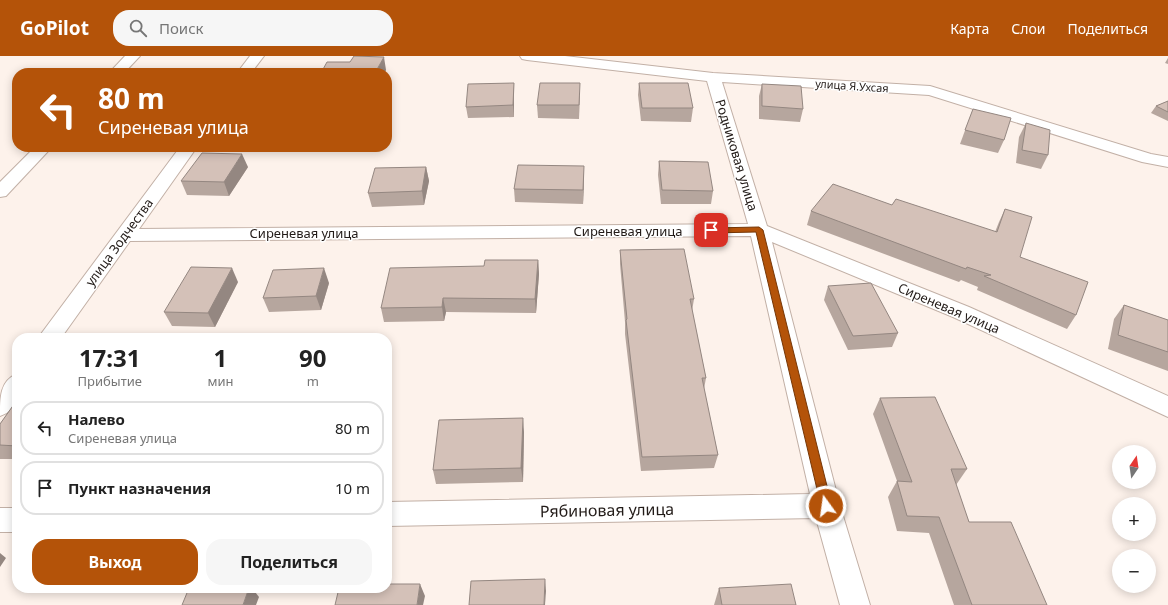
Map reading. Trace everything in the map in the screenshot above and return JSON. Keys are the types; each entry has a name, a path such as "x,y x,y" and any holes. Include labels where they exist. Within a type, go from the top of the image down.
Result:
{"street":[{"path":"121,68 133,56"},
{"path":"248,68 257,56"},
{"name":"улица Я.Ухсая","path":"527,56 713,77 930,91 1148,158 1168,162"},
{"name":"Родниковая улица","path":"713,77 759,230 826,506 855,605"},
{"path":"0,192 39,152"},
{"name":"улица Зодчества","path":"53,333 185,152"},
{"name":"Сиреневая улица","path":"124,235 759,230 960,312 1168,407"},
{"path":"0,406 12,390"},
{"name":"Рябиновая улица","path":"392,514 826,506"},
{"path":"0,520 12,520"}],"building":[{"path":"354,56 384,57 378,68 324,68 327,62 350,62"},
{"path":"514,83 513,105 466,107 468,84"},
{"path":"540,83 580,83 579,105 537,105"},
{"path":"639,83 688,83 693,108 642,108"},
{"path":"762,84 801,86 803,109 762,106"},
{"path":"1168,101 1168,112 1156,106"},
{"path":"973,109 1011,118 1004,140 965,130"},
{"path":"1026,123 1050,130 1048,155 1022,150"},
{"path":"202,153 242,154 224,182 181,181"},
{"path":"659,161 708,162 713,191 662,190"},
{"path":"518,165 584,166 583,190 514,189"},
{"path":"426,167 422,191 368,193 375,168"},
{"path":"833,184 892,205 896,199 997,232 1005,209 1032,217 1020,257 1088,282 1076,315 984,276 991,275 967,267 966,269 811,211"},
{"path":"684,249 694,299 690,299 706,378 702,378 718,455 642,457 626,320 620,250"},
{"path":"485,260 538,260 535,299 443,298 442,307 381,308 390,268 484,266"},
{"path":"191,267 232,268 208,313 164,312"},
{"path":"324,268 316,296 263,298 273,270"},
{"path":"871,283 898,333 853,336 828,286"},
{"path":"1124,305 1168,320 1168,352 1118,335"},
{"path":"935,397 967,469 951,469 969,522 1011,522 1047,605 972,605 939,517 907,516 897,481 912,482 880,398"},
{"path":"12,407 12,446 0,445 0,424"},
{"path":"523,418 521,468 433,470 439,420"},
{"path":"545,579 544,605 469,605 471,581"},
{"path":"392,584 420,584 417,605 335,605 338,593 392,593"},
{"path":"791,584 796,605 722,605 719,588"},
{"path":"187,593 247,593 243,605 182,605"}],"route":[{"path":"711,230 759,230 826,506"}]}
